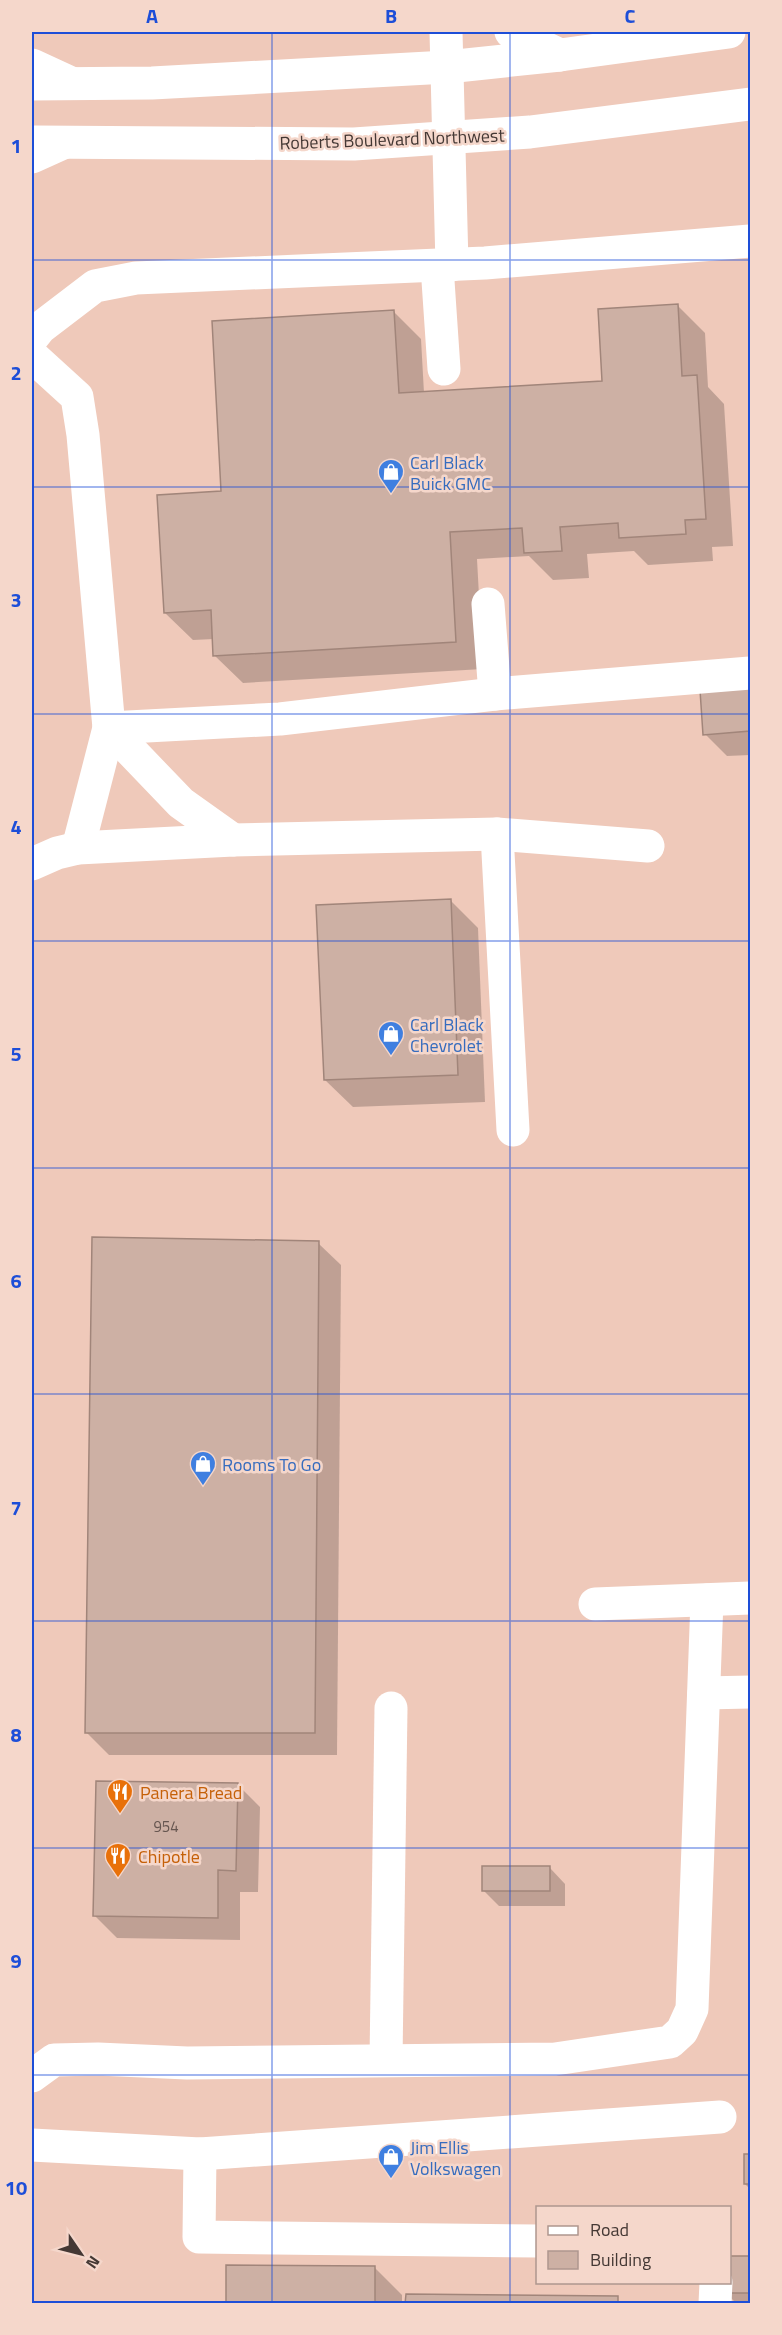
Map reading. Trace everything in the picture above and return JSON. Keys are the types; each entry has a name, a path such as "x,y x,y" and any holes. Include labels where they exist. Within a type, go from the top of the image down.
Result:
{"main road":[{"path":"444,369 450,139 446,32"},
{"path":"511,32 560,55"},
{"path":"32,84 152,83 447,67 560,55 729,32"},
{"path":"32,65 71,83"},
{"name":"Roberts Boulevard Northwest","path":"47,142 354,144 450,139 612,123 750,104"},
{"path":"32,157 47,142"},
{"path":"32,338 40,328 95,286 136,278 445,265 750,241"},
{"path":"32,356 77,397 109,728 78,848"},
{"path":"488,604 495,694"},
{"path":"109,728 280,719 495,694 750,673"},
{"path":"109,728 181,803 233,840"},
{"path":"497,834 513,1130"},
{"path":"32,864 57,853 78,848 233,840 497,834 648,846"},
{"path":"595,1604 750,1598"},
{"path":"32,2076 54,2060 98,2059 187,2063 555,2059 670,2042 682,2031 692,2009 707,1600"},
{"path":"704,1693 750,1692"},
{"path":"386,2060 391,1708"},
{"path":"32,2145 200,2154 720,2117"},
{"path":"200,2154 199,2237 536,2241"},
{"path":"715,2304 716,2284"}],"shaded area":[{"path":"32,32 750,32 750,2303 32,2303"}],"building":[{"path":"678,304 682,376 697,375 706,519 685,520 686,534 619,538 618,523 560,527 562,551 524,553 522,528 450,532 456,642 213,656 211,610 164,613 157,495 221,491 212,321 394,310 399,393 602,381 598,309"},
{"path":"750,686 750,731 703,735 700,690"},
{"path":"451,899 458,1075 324,1080 316,905"},
{"name":"Rooms To Go","path":"92,1237 319,1241 315,1733 85,1733"},
{"path":"96,1781 238,1783 236,1871 218,1870 218,1918 93,1916"},
{"path":"482,1866 550,1866 550,1891 482,1891"},
{"path":"744,2154 750,2154 750,2184 744,2184"},
{"path":"731,2256 750,2256 750,2293 724,2293 731,2284"},
{"path":"226,2265 375,2266 375,2304 226,2304"},
{"path":"406,2294 618,2296 618,2304 405,2304"}],"place":[{"name":"Carl Black Buick GMC","path":"391,495"},
{"name":"Carl Black Chevrolet","path":"391,1057"},
{"name":"Rooms To Go","path":"203,1487"},
{"name":"Panera Bread","path":"120,1815"},
{"name":"Chipotle","path":"118,1879"},
{"name":"Jim Ellis Volkswagen","path":"391,2180"}]}
